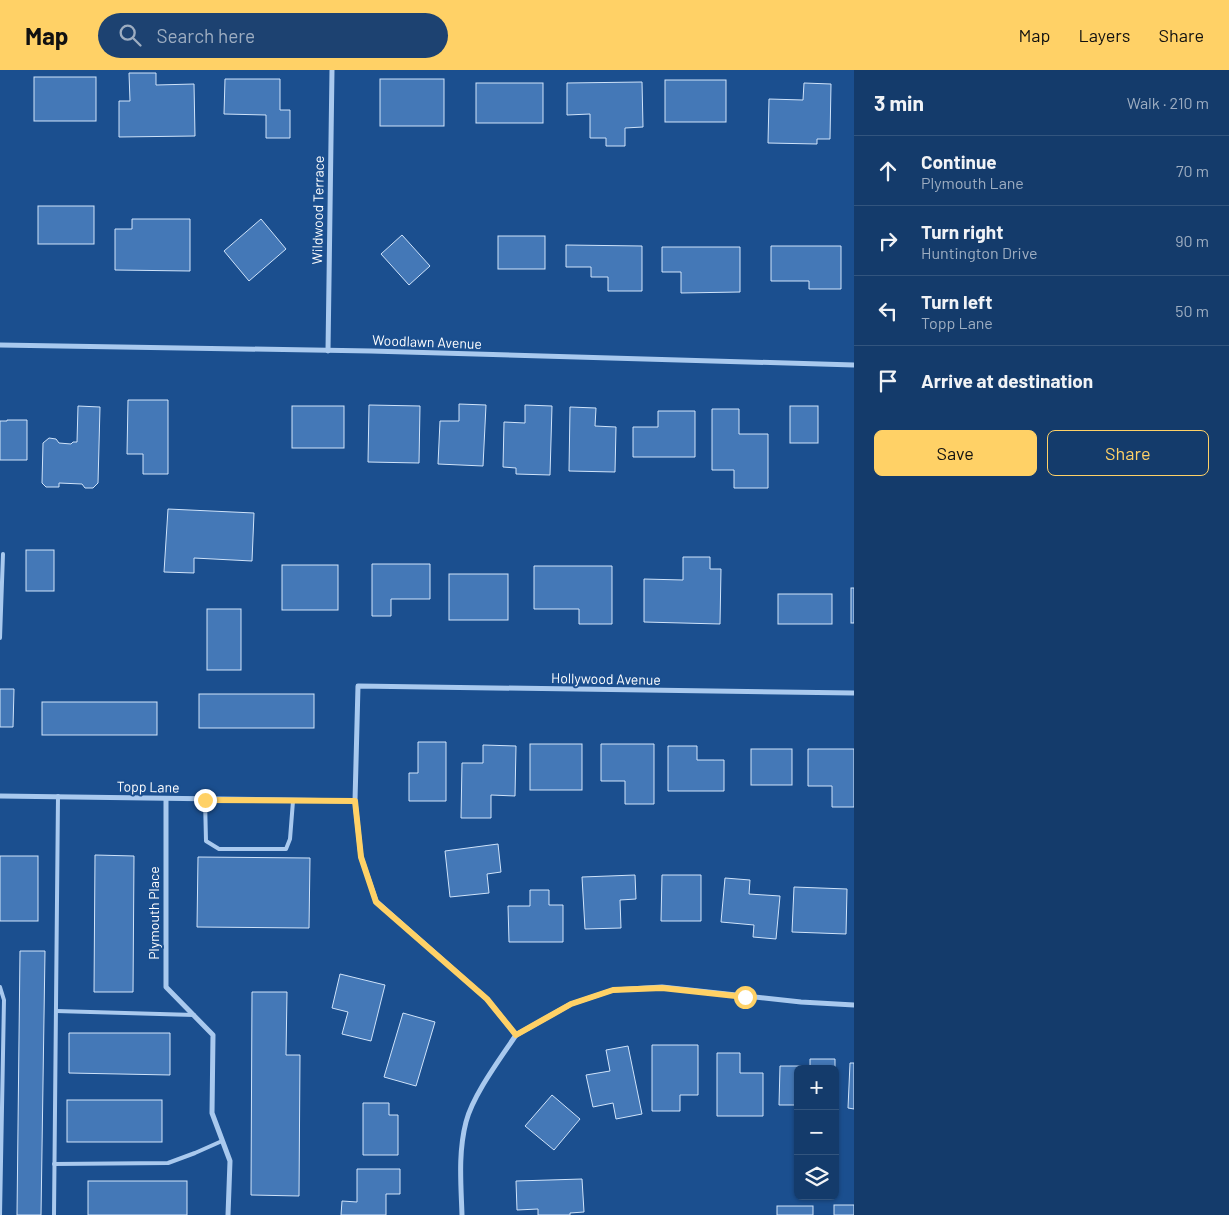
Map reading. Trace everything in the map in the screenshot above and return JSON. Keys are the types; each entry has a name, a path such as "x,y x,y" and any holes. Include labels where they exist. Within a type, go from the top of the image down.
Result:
{"street":[{"name":"Wildwood Terrace","path":"328,351 332,70"},
{"name":"Woodlawn Avenue","path":"0,345 328,351 854,365"},
{"name":"Hollywood Avenue","path":"355,801 358,686 854,693"},
{"name":"Topp Lane","path":"0,796 355,801"},
{"name":"Plymouth Place","path":"166,799 166,987 213,1035 212,1112 230,1161 228,1215"},
{"path":"355,801 361,857 376,902 487,999 516,1035"},
{"path":"462,1215 460,1160 466,1121 482,1087 516,1035 571,1004 613,990 662,988 801,1002 854,1004"}],"lane":[{"path":"0,638 4,554"},
{"path":"54,1215 58,796"},
{"path":"205,800 206,841 219,849 286,849 290,839 293,800"},
{"path":"0,987 4,1000 0,1215"},
{"path":"56,1011 194,1015"},
{"path":"54,1164 168,1163 222,1141"}],"building":[{"path":"129,73 156,73 156,85 194,84 195,136 119,137 119,101 130,101"},
{"path":"34,77 96,77 96,121 34,121"},
{"path":"225,79 280,79 280,110 290,110 290,138 266,138 266,115 224,114"},
{"path":"380,79 444,79 444,126 380,126"},
{"path":"665,80 726,80 726,122 665,122"},
{"path":"642,82 643,127 625,128 625,146 606,146 606,138 590,138 590,114 567,115 567,83"},
{"path":"476,83 543,83 543,123 476,123"},
{"path":"804,83 831,84 830,139 817,139 817,144 768,143 769,99 803,100"},
{"path":"38,206 94,206 94,244 38,244"},
{"path":"132,219 190,219 190,271 115,270 115,229 132,229"},
{"path":"261,219 286,249 249,281 224,251"},
{"path":"402,235 430,266 409,285 381,254"},
{"path":"498,236 545,236 545,269 498,269"},
{"path":"566,245 642,246 642,291 608,291 608,277 591,277 591,267 566,267"},
{"path":"771,246 841,246 841,289 809,289 809,281 771,281"},
{"path":"662,247 740,247 740,292 681,293 681,272 662,272"},
{"path":"128,400 168,400 168,474 143,474 143,454 127,454"},
{"path":"459,404 486,405 483,466 438,464 440,421 459,421"},
{"path":"369,405 420,406 419,463 368,462"},
{"path":"525,405 552,406 550,475 516,474 516,468 503,467 504,422 525,423"},
{"path":"78,406 100,407 98,483 93,488 85,488 82,484 59,483 59,487 46,487 42,483 43,443 49,438 56,439 59,443 71,444 77,442"},
{"path":"292,406 344,406 344,448 292,448"},
{"path":"790,406 818,406 818,443 790,443"},
{"path":"570,407 596,408 595,426 616,427 615,472 569,471"},
{"path":"712,409 739,409 739,434 768,434 768,488 734,488 734,470 712,470"},
{"path":"658,411 695,411 695,457 633,457 633,427 658,427"},
{"path":"27,420 27,460 0,460 0,421"},
{"path":"168,509 254,513 252,561 194,558 194,573 164,572"},
{"path":"26,550 54,550 54,591 26,591"},
{"path":"683,557 710,557 710,569 721,569 720,624 644,622 644,579 683,580"},
{"path":"372,564 430,564 430,599 391,599 391,616 372,616"},
{"path":"282,565 338,565 338,610 282,610"},
{"path":"534,566 612,566 612,624 579,624 579,609 534,609"},
{"path":"449,574 508,574 508,620 449,620"},
{"path":"851,588 854,588 854,623 851,623"},
{"path":"778,594 832,594 832,624 778,624"},
{"path":"207,609 241,609 241,670 207,670"},
{"path":"0,689 14,689 13,727 0,727"},
{"path":"199,694 314,694 314,728 199,728"},
{"path":"42,702 157,702 157,735 42,735"},
{"path":"418,742 446,742 446,801 409,801 409,773 418,773"},
{"path":"530,744 582,744 582,790 530,790"},
{"path":"601,744 654,744 654,804 625,804 625,781 601,781"},
{"path":"483,745 516,746 515,796 491,795 491,818 461,818 462,763 483,763"},
{"path":"668,746 697,746 697,760 724,760 724,791 668,791"},
{"path":"751,749 792,749 792,785 751,785"},
{"path":"808,749 854,749 854,807 832,807 832,786 808,786"},
{"path":"498,844 501,872 487,874 489,893 450,897 445,851"},
{"path":"95,855 134,856 133,992 94,992"},
{"path":"0,856 38,856 38,921 0,921"},
{"path":"198,857 310,858 309,928 197,927"},
{"path":"635,875 636,899 620,900 621,928 585,929 582,877"},
{"path":"662,875 701,875 701,921 661,921"},
{"path":"725,878 750,880 749,894 780,896 776,939 753,937 754,925 721,922"},
{"path":"794,887 847,889 846,934 792,932"},
{"path":"530,890 549,890 549,905 563,905 563,942 509,942 508,906 530,906"},
{"path":"20,951 45,951 41,1215 17,1215"},
{"path":"340,974 385,985 371,1041 342,1034 348,1012 332,1008"},
{"path":"252,992 287,992 286,1055 300,1055 299,1196 251,1195"},
{"path":"403,1013 435,1022 416,1086 384,1077"},
{"path":"69,1033 170,1033 170,1075 69,1073"},
{"path":"652,1045 698,1045 698,1095 680,1095 680,1111 652,1111"},
{"path":"628,1046 642,1114 616,1119 613,1103 593,1107 586,1075 610,1071 606,1050"},
{"path":"717,1053 740,1053 740,1073 763,1073 763,1116 717,1116"},
{"path":"810,1059 835,1059 835,1065 810,1065"},
{"path":"850,1063 854,1063 854,1109 848,1108"},
{"path":"780,1066 794,1066 794,1105 779,1105"},
{"path":"552,1095 580,1119 554,1150 525,1126"},
{"path":"67,1100 162,1100 162,1142 67,1142"},
{"path":"363,1103 389,1103 389,1115 398,1115 398,1155 363,1155"},
{"path":"357,1169 400,1169 400,1194 386,1194 386,1215 341,1215 342,1201 357,1202"},
{"path":"582,1179 584,1212 570,1213 570,1215 538,1215 538,1209 517,1210 516,1181"},
{"path":"88,1181 187,1181 187,1215 88,1215"},
{"path":"834,1205 854,1205 854,1215 834,1215"},
{"path":"777,1206 813,1206 813,1215 777,1215"}],"route":[{"path":"205,800 355,801 361,857 376,902 487,999 516,1035 571,1004 613,990 662,988 745,997"}]}
